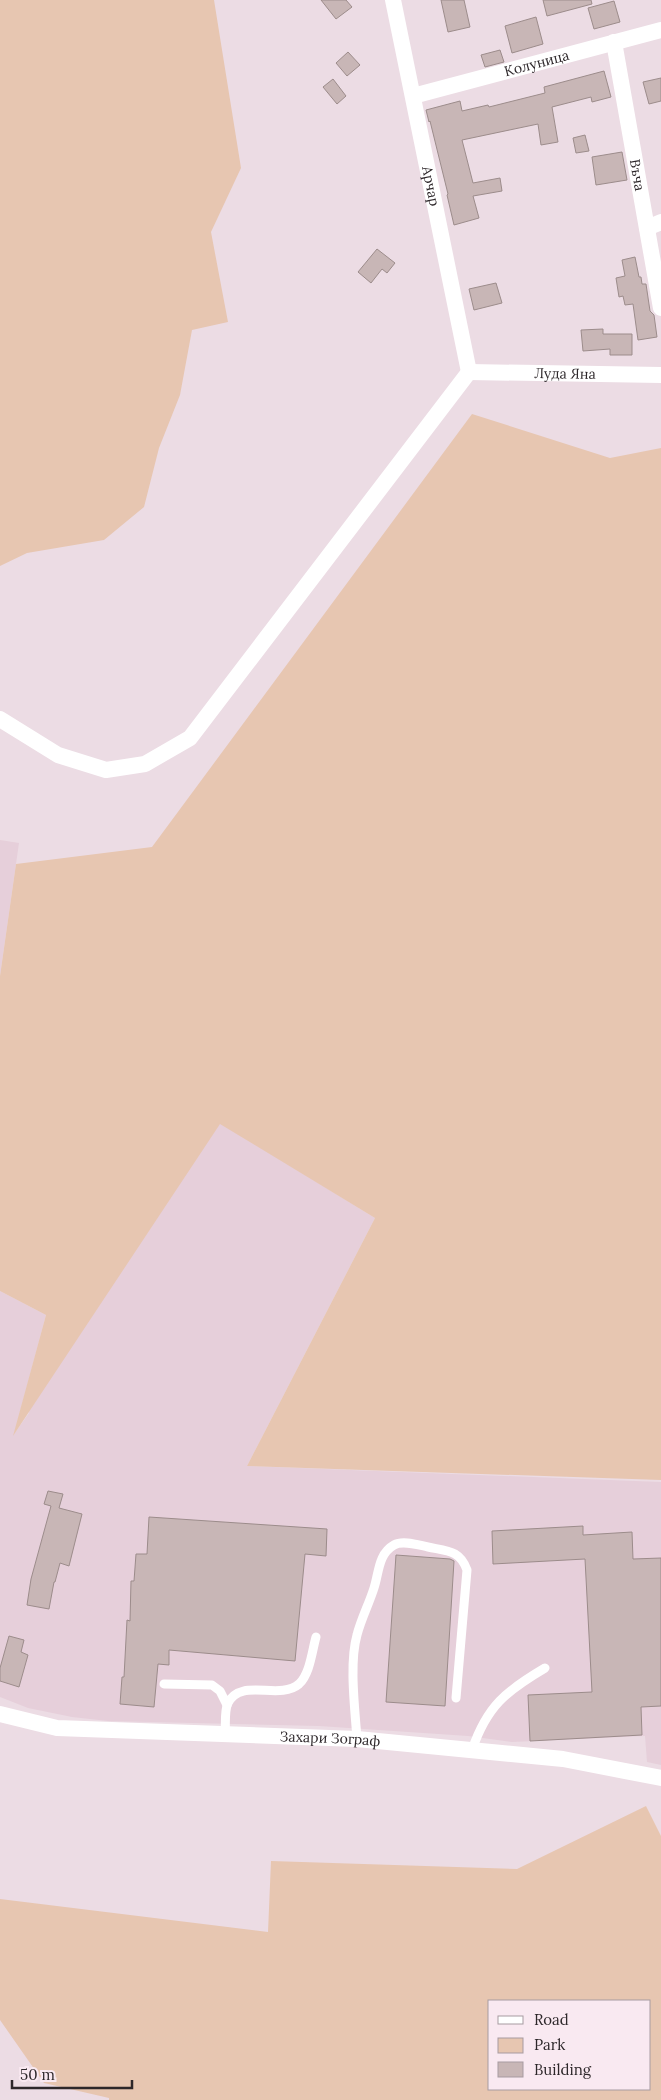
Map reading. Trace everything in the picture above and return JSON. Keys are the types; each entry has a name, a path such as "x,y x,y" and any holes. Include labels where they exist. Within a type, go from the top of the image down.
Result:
{"street":[{"name":"Арчар","path":"393,0 469,372"},
{"name":"Колуница","path":"412,96 661,30"},
{"name":"Въча","path":"614,42 654,225 661,308"},
{"name":"Луда Яна","path":"469,372 661,375"},
{"path":"0,719 58,755 106,770 145,764 190,738 469,372"},
{"name":"Захари Зограф","path":"0,1714 57,1728 357,1738 563,1760 661,1778"}],"lane":[{"path":"357,1738 353,1678 356,1637 374,1587 380,1562 386,1550 396,1544 409,1544 455,1553 464,1560 467,1570 456,1698"},
{"path":"227,1705 238,1693 248,1690 281,1692 299,1684 305,1676 316,1637"},
{"path":"472,1750 479,1730 494,1706 515,1685 545,1668"},
{"path":"164,1684 212,1686 220,1691 227,1705 225,1734"}],"shaded area":[{"path":"0,840 19,843 0,976"},
{"path":"220,1123 375,1218 247,1466 661,1482 661,1765 647,1762 645,1736 512,1742 468,1736 319,1726 108,1721 72,1717 28,1708 0,1697 0,1291 46,1315 14,1434 29,1413 27,1410"}],"green space":[{"path":"0,0 214,0 241,168 211,232 228,322 192,330 180,395 159,448 144,507 104,540 27,553 0,566"},
{"path":"472,414 610,458 661,448 661,1480 247,1466 375,1218 220,1124 13,1436 46,1315 0,1291 0,976 16,864 152,847"},
{"path":"646,1806 661,1836 661,2100 109,2100 109,2098 44,2083 0,2020 0,1899 268,1932 271,1861 517,1869"}],"building":[{"path":"321,0 346,0 352,7 336,19"},
{"path":"441,0 464,0 470,27 448,32"},
{"path":"543,0 591,0 592,4 547,16"},
{"path":"614,1 620,22 594,29 588,8"},
{"path":"536,17 543,44 512,53 505,26"},
{"path":"500,50 504,62 485,67 481,55"},
{"path":"348,52 360,65 347,76 336,63"},
{"path":"604,71 611,97 592,102 591,97 552,107 558,142 541,145 538,124 462,140 473,183 500,178 502,191 473,196 479,218 454,225 448,194 426,110 460,101 462,111 488,105 489,107 545,93 544,87"},
{"path":"661,78 661,101 649,104 643,82"},
{"path":"333,79 346,96 337,104 323,87"},
{"path":"585,135 589,151 576,153 573,138"},
{"path":"622,152 627,180 596,185 592,157"},
{"path":"377,249 395,263 387,273 382,269 371,283 358,272"},
{"path":"635,257 639,277 641,277 642,284 646,284 650,311 654,315 657,337 638,340 633,304 625,305 623,296 619,297 616,278 625,276 622,260"},
{"path":"496,283 502,303 474,310 469,289"},
{"path":"603,329 603,334 632,334 632,355 610,355 610,349 583,351 581,330"},
{"path":"48,1491 63,1494 59,1508 82,1514 69,1566 60,1563 49,1609 27,1605 31,1579 51,1506 44,1504"},
{"path":"149,1517 327,1529 326,1556 305,1554 295,1661 169,1650 169,1665 158,1664 154,1707 120,1704 122,1677 124,1677 127,1620 130,1621 131,1581 134,1581 136,1554 147,1554"},
{"path":"583,1526 583,1535 632,1532 633,1559 661,1558 661,1706 641,1707 642,1735 530,1741 528,1695 592,1692 585,1559 493,1564 492,1531"},
{"path":"396,1555 450,1559 454,1561 445,1706 386,1702"},
{"path":"9,1636 24,1640 21,1652 28,1655 19,1687 0,1681 0,1668"}]}
